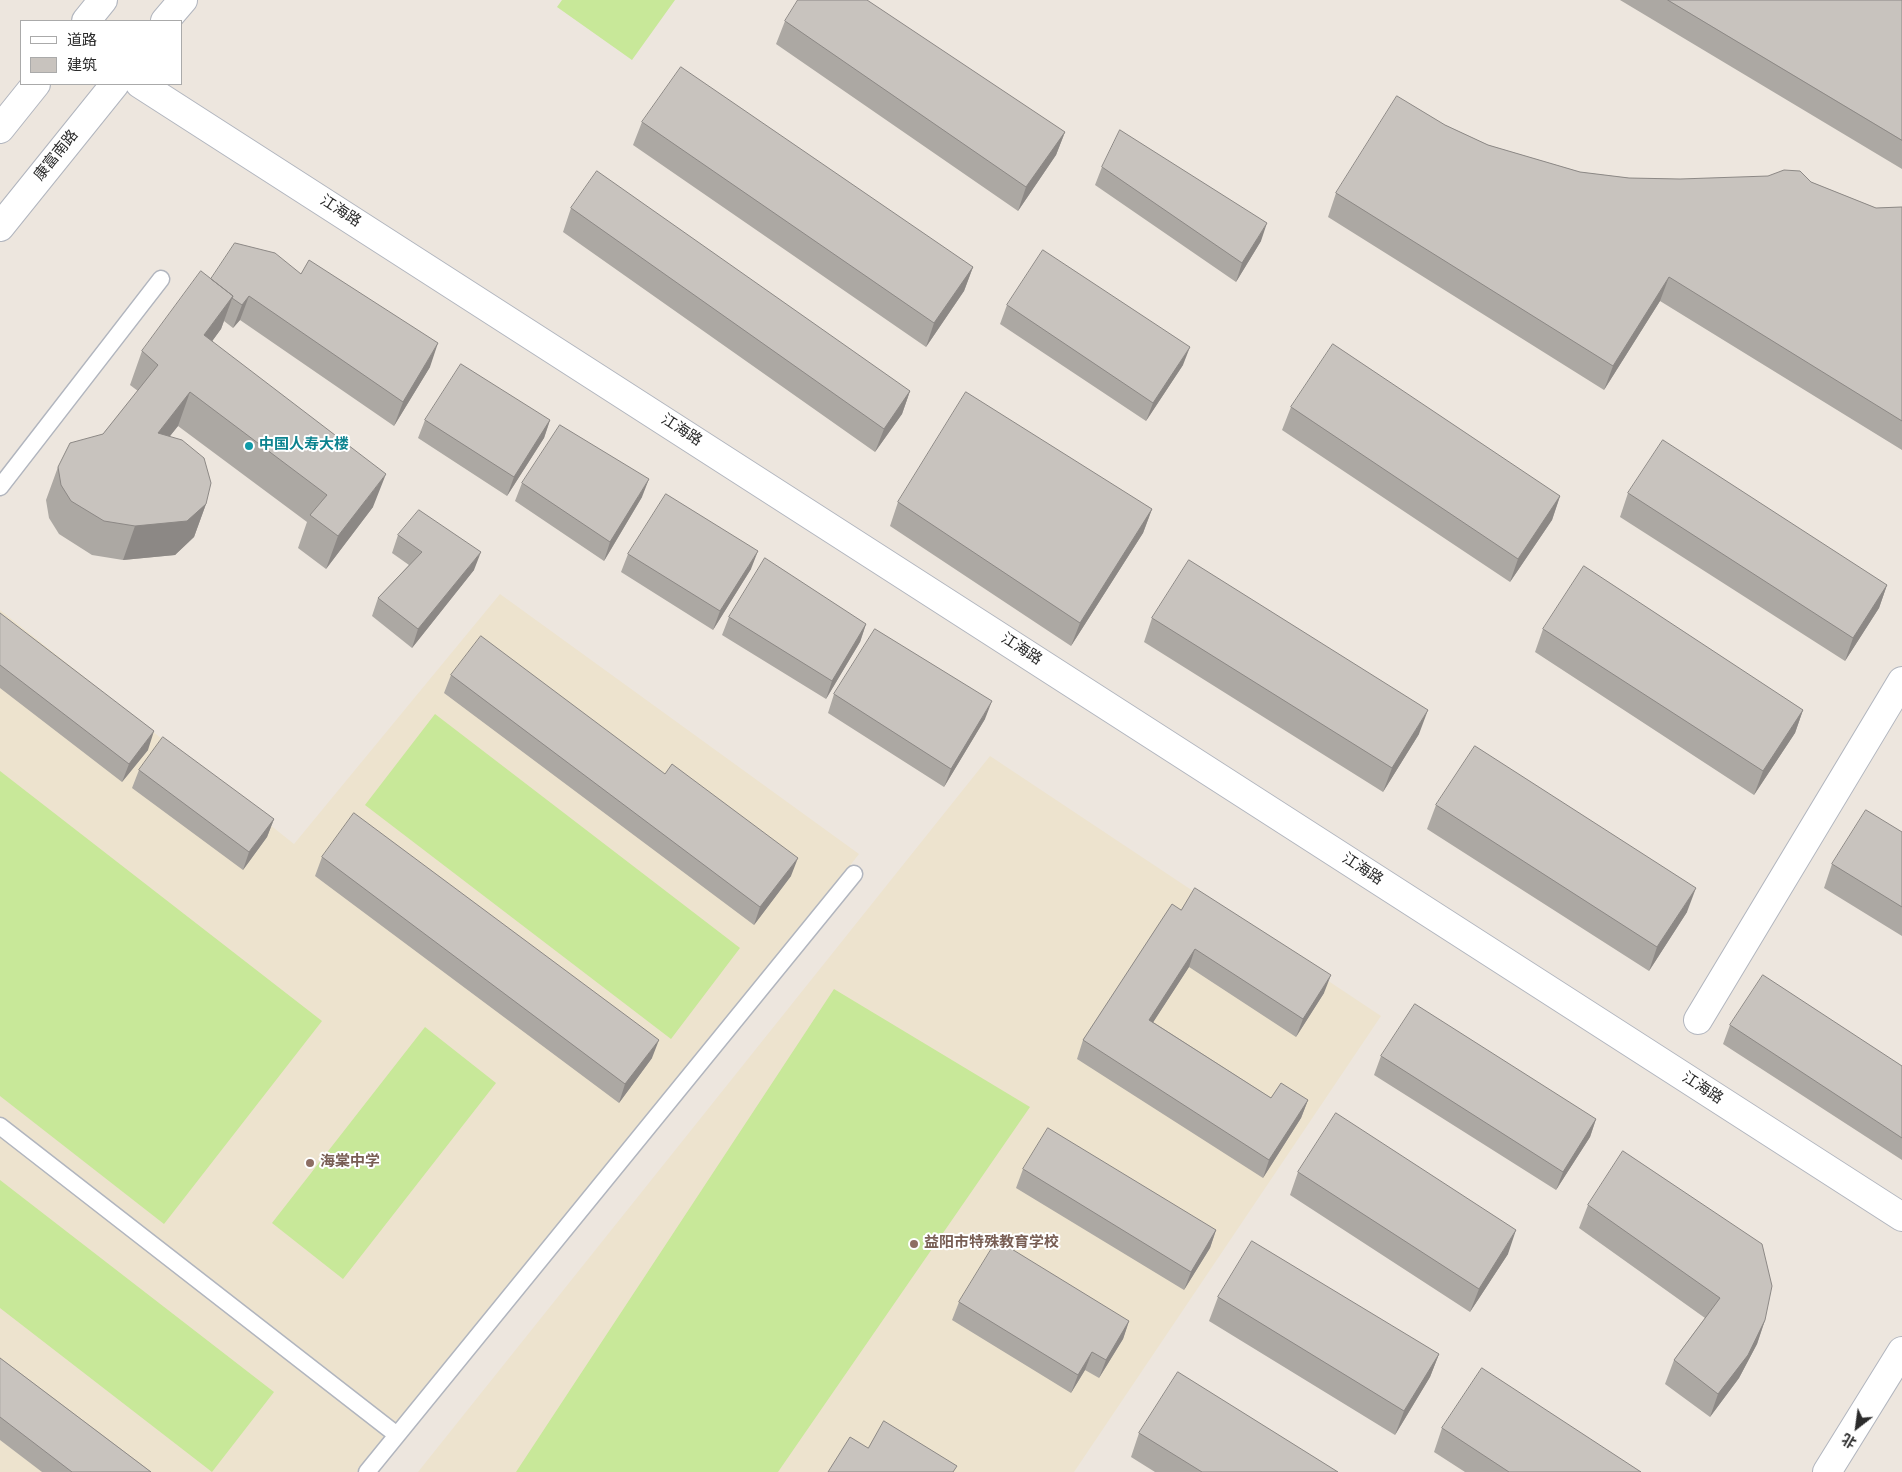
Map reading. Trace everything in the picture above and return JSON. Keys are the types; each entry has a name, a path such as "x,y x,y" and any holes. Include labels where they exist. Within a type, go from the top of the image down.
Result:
{"street":[{"path":"87,20 104,0"},
{"path":"166,20 183,0"},
{"path":"0,129 35,85"},
{"name":"康富南路","path":"0,227 114,85"},
{"name":"江海路","path":"142,85 1902,1217"},
{"path":"1698,1020 1902,681"},
{"path":"1827,1472 1902,1351"}],"lane":[{"path":"0,487 162,279"},
{"path":"367,1472 854,874"},
{"path":"0,1126 397,1435"}],"shaded area":[{"name":"海棠中学","path":"500,594 859,854 379,1472 0,1472 0,610 294,844"},
{"name":"益阳市特殊教育学校","path":"990,756 1381,1016 1074,1472 418,1472"}],"green space":[{"path":"562,0 675,0 632,60 557,7"},
{"path":"435,714 740,948 671,1039 365,805"},
{"path":"0,771 322,1021 164,1224 0,1096"},
{"path":"834,989 1030,1107 778,1472 516,1472"},
{"path":"425,1027 496,1083 343,1279 272,1223"},
{"path":"0,1180 274,1392 212,1472 0,1308"}],"building":[{"path":"798,0 867,0 1065,132 1026,187 785,21"},
{"path":"1668,0 1902,0 1902,140"},
{"path":"681,67 973,267 934,323 642,122"},
{"path":"1397,96 1445,125 1488,145 1580,172 1629,178 1680,179 1768,176 1784,170 1800,171 1811,182 1876,208 1902,207 1902,421 1669,277 1613,366 1336,193"},
{"path":"1120,130 1267,223 1242,263 1102,167"},
{"path":"597,171 910,391 884,429 571,208"},
{"path":"235,243 275,253 301,274 309,260 438,343 403,402 249,296 242,305 211,279"},
{"path":"1043,250 1190,347 1153,403 1007,305"},
{"path":"201,271 233,296 204,335 386,474 338,536 310,515 327,495 190,392 158,433 182,440 204,458 211,483 206,504 187,521 135,526 104,521 71,501 61,485 58,467 70,443 103,434 158,365 142,351"},
{"path":"1333,344 1560,496 1518,559 1291,407"},
{"path":"461,364 550,420 514,477 425,420"},
{"path":"966,392 1152,509 1080,623 898,502"},
{"path":"560,425 649,479 610,542 522,483"},
{"path":"1663,440 1887,585 1853,638 1628,493"},
{"path":"666,494 758,551 720,611 628,554"},
{"path":"419,510 481,552 418,629 378,598 422,552 398,535"},
{"path":"765,558 866,624 832,681 729,617"},
{"path":"1189,560 1428,710 1392,768 1152,618"},
{"path":"1584,566 1803,710 1763,771 1543,629"},
{"path":"0,613 154,731 129,764 0,665"},
{"path":"875,629 992,701 951,769 834,694"},
{"path":"481,636 665,774 672,764 798,858 760,907 451,675"},
{"path":"163,737 274,819 249,852 139,770"},
{"path":"1475,746 1696,888 1657,947 1436,805"},
{"path":"1866,810 1902,832 1902,907 1832,864"},
{"path":"354,813 659,1040 625,1084 322,857"},
{"path":"1195,888 1331,975 1303,1019 1195,949 1149,1020 1271,1098 1281,1083 1308,1100 1269,1160 1083,1040 1172,904 1181,910"},
{"path":"1763,975 1902,1066 1902,1138 1730,1025"},
{"path":"1415,1004 1596,1119 1563,1172 1381,1056"},
{"path":"1336,1113 1516,1230 1479,1289 1298,1172"},
{"path":"1048,1128 1216,1230 1191,1272 1023,1169"},
{"path":"1623,1151 1762,1244 1772,1286 1765,1320 1748,1355 1718,1394 1674,1360 1720,1298 1588,1205"},
{"path":"997,1240 1129,1321 1106,1360 1092,1352 1078,1375 959,1302"},
{"path":"1252,1241 1439,1354 1404,1411 1218,1297"},
{"path":"0,1358 151,1472 72,1472 0,1417"},
{"path":"1482,1368 1641,1472 1509,1472 1442,1428"},
{"path":"1178,1372 1338,1472 1202,1472 1139,1433"},
{"path":"884,1421 957,1466 953,1472 828,1472 850,1437 868,1448"}],"place":[{"name":"中国人寿大楼","path":"249,446"},
{"name":"海棠中学","path":"310,1163"},
{"name":"益阳市特殊教育学校","path":"914,1244"}]}
